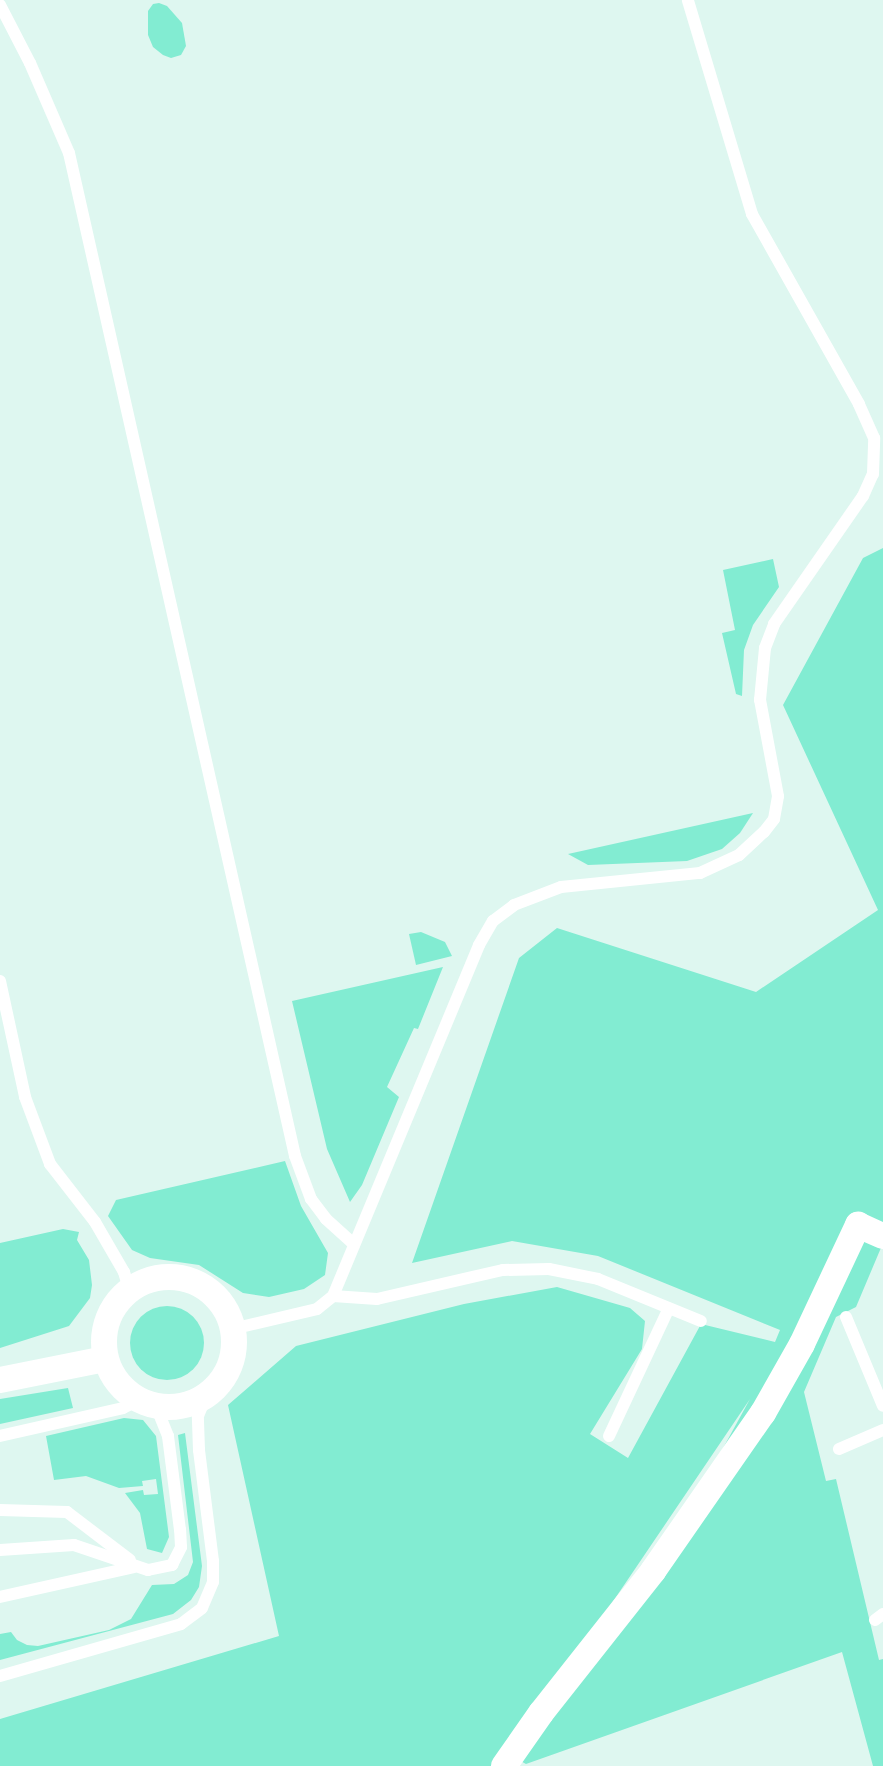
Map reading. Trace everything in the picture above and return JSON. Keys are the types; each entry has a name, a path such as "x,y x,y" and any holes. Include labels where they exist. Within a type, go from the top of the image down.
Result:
{"street":[{"path":"504,1766 541,1713 653,1570 763,1413 802,1344 858,1225 883,1236"},
{"path":"170,1276 191,1280 210,1291 225,1308 232,1329 234,1347 229,1365 220,1381 207,1394 174,1407 148,1403 118,1383 105,1359 103,1334 111,1309 129,1289 148,1279 170,1276"},
{"path":"0,1380 105,1359"}],"lane":[{"path":"232,1329 317,1309 333,1296 479,945 493,921 514,905 561,887 700,873 738,855 764,832 774,819 778,796 760,700 765,648 774,624 863,496 873,474 876,457 868,422 752,214 688,0"},
{"path":"0,5 30,63 69,153 292,1144 311,1199 326,1220 354,1244"},
{"path":"0,981 25,1097 46,1154 95,1222 124,1272 129,1289"},
{"path":"333,1296 377,1299 525,1268 574,1272 701,1321"},
{"path":"609,1436 669,1308"},
{"path":"846,1317 883,1406"},
{"path":"0,1676 181,1624 202,1608 213,1582 213,1561 199,1451 198,1416 207,1394"},
{"path":"0,1436 148,1403 167,1436 181,1547 172,1565 158,1570 138,1567 74,1545 0,1550"},
{"path":"839,1449 883,1430"},
{"path":"0,1510 67,1512 138,1567"},
{"path":"0,1597 138,1567"}],"green space":[{"path":"153,4 167,6 182,23 186,46 181,55 171,58 153,47 148,35 148,11"},
{"path":"883,548 883,1243 856,1307 836,1317 804,1392 826,1481 836,1479 879,1660 883,1659 883,1766 873,1766 842,1652 526,1764 506,1753 496,1766 0,1766 0,1719 279,1636 228,1405 296,1346 464,1304 557,1287 630,1308 645,1321 642,1349 590,1434 628,1458 701,1324 775,1342 780,1330 598,1256 512,1241 412,1263 519,958 557,928 756,992 878,910 783,705 863,558","holes":["750,1399 666,1552 570,1665"]},
{"path":"773,559 779,587 753,625 744,650 742,696 736,694 722,633 735,630 723,570"},
{"path":"753,813 740,833 722,849 687,861 588,865 568,854"},
{"path":"421,932 445,942 452,956 416,965 409,934"},
{"path":"443,967 418,1029 414,1028 387,1087 399,1097 362,1185 350,1202 327,1149 292,1001"},
{"path":"285,1161 301,1206 328,1253 325,1275 304,1289 269,1297 243,1293 199,1265 150,1258 132,1250 108,1216 116,1200"},
{"path":"63,1229 79,1232 77,1240 89,1260 92,1285 90,1298 69,1326 0,1348 0,1243"},
{"path":"167,1306 188,1312 198,1322 204,1343 198,1364 188,1374 167,1380 146,1374 136,1364 130,1343 136,1322 146,1312"},
{"path":"68,1388 73,1408 0,1424 0,1399"},
{"path":"124,1418 143,1420 156,1436 169,1537 162,1553 147,1549 140,1513 125,1493 143,1490 144,1495 158,1494 156,1479 142,1481 143,1486 119,1488 86,1476 54,1480 46,1436"},
{"path":"185,1433 202,1566 199,1587 191,1600 173,1614 0,1660 0,1634 11,1632 17,1640 38,1646 109,1630 131,1619 152,1585 174,1584 188,1575 193,1562 178,1435"}]}
